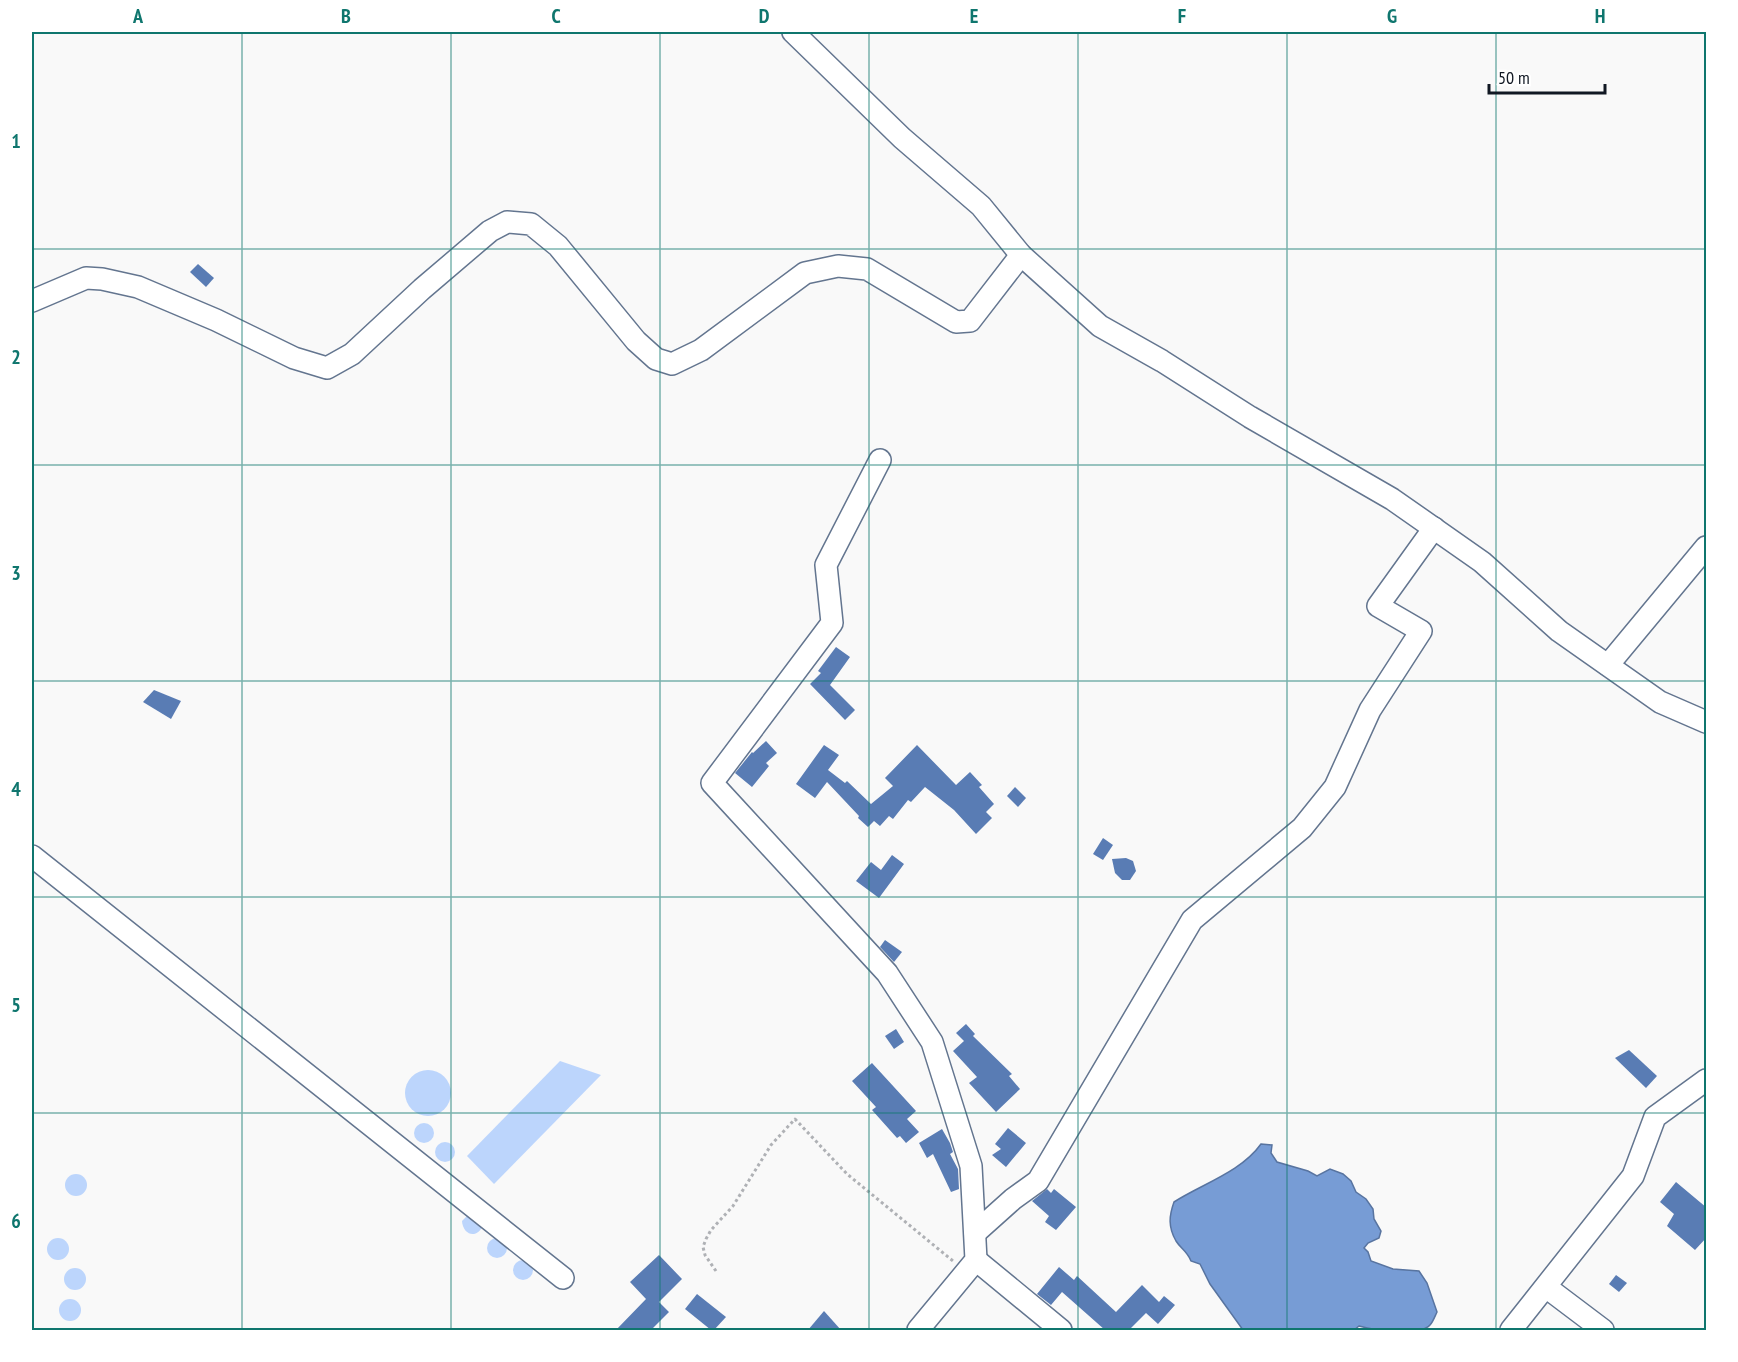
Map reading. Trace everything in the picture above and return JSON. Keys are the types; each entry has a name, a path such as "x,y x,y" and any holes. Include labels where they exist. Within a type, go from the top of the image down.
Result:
{"street":[{"path":"793,32 902,138 981,206 1021,255 1100,326 1162,361 1250,417 1392,499 1482,562 1559,631 1660,702 1707,722"},
{"path":"32,301 86,278 138,287 216,320 294,358 327,368 352,354 422,289 490,231 507,222 531,225 558,246 636,342 656,359 672,364 702,350 805,273 838,266 867,270 956,322 970,321 1021,255"},
{"path":"880,460 826,566 832,623 712,783 887,973 932,1042 971,1166 975,1233 971,1266 918,1330"},
{"path":"975,1233 1038,1181 1192,920 1302,828 1335,786 1370,710 1421,631 1378,606 1434,528"},
{"path":"1608,665 1707,547"},
{"path":"32,856 563,1278"},
{"path":"1512,1330 1633,1176 1655,1117 1707,1080"},
{"path":"971,1266 1060,1330"},
{"path":"1546,1287 1603,1330"}],"path":[{"path":"716,1271 705,1255 706,1239 711,1230 733,1206 771,1145 795,1119 847,1174 971,1266"}],"shaded area":[{"path":"560,1061 601,1075 494,1184 467,1156"},
{"path":"428,1070 444,1077 451,1093 444,1109 428,1116 412,1109 405,1093 412,1077"},
{"path":"420,1123 428,1123 434,1129 434,1137 428,1143 420,1143 414,1137 414,1129"},
{"path":"441,1142 449,1142 455,1148 455,1156 449,1162 441,1162 435,1156 435,1148"},
{"path":"1261,1144 1272,1145 1271,1153 1277,1162 1317,1176 1330,1169 1343,1174 1351,1181 1356,1192 1366,1199 1373,1209 1374,1219 1381,1231 1379,1238 1368,1243 1364,1248 1371,1261 1393,1269 1419,1271 1427,1283 1437,1312 1430,1325 1424,1329 1406,1332 1359,1326 1354,1330 1243,1330 1210,1284 1200,1264 1191,1261 1176,1241 1170,1217 1174,1202 1232,1170 1253,1154"},
{"path":"76,1174 84,1177 87,1185 84,1193 76,1196 68,1193 65,1185 68,1177"},
{"path":"469,1214 483,1225 474,1234 468,1233 463,1226 462,1221"},
{"path":"58,1238 66,1241 69,1249 66,1257 58,1260 50,1257 47,1249 50,1241"},
{"path":"497,1238 504,1241 507,1248 504,1255 497,1258 490,1255 487,1248 490,1241"},
{"path":"523,1260 530,1263 533,1270 530,1277 523,1280 516,1277 513,1270 516,1263"},
{"path":"75,1268 83,1271 86,1279 83,1287 75,1290 67,1287 64,1279 67,1271"},
{"path":"70,1299 78,1302 81,1310 78,1318 70,1321 62,1318 59,1310 62,1302"}],"building":[{"path":"198,264 214,278 206,287 190,272"},
{"path":"836,647 850,657 830,685 855,710 845,720 810,684 821,673 818,671"},
{"path":"154,690 181,701 171,719 143,702"},
{"path":"766,741 777,753 766,763 769,766 752,787 735,773 752,752"},
{"path":"824,745 839,755 828,770 845,783 847,781 871,804 893,786 885,778 917,745 956,785 970,772 994,804 986,812 992,818 976,834 954,810 925,787 911,802 908,800 893,819 889,816 880,826 874,821 868,827 827,782 815,798 796,784"},
{"path":"1015,787 1026,798 1018,807 1007,796"},
{"path":"1103,838 1113,845 1103,860 1093,854"},
{"path":"892,855 904,864 879,898 856,881 871,862 881,870"},
{"path":"1126,858 1133,861 1136,871 1130,880 1122,880 1115,873 1112,859"},
{"path":"885,940 902,952 894,962 880,947"},
{"path":"966,1024 975,1034 973,1036 1012,1074 1009,1076 1020,1089 996,1112 969,1083 977,1077 953,1051 964,1041 956,1033"},
{"path":"896,1029 904,1042 894,1049 885,1036"},
{"path":"1629,1050 1657,1076 1646,1088 1615,1058"},
{"path":"872,1063 916,1111 907,1119 919,1132 906,1143 900,1136 897,1138 872,1110 876,1107 852,1081"},
{"path":"1008,1128 1026,1143 1006,1167 992,1155 1001,1149 995,1144"},
{"path":"942,1129 950,1143 953,1152 950,1154 958,1169 959,1189 951,1192 933,1154 927,1158 919,1143"},
{"path":"1676,1182 1707,1208 1707,1237 1695,1250 1667,1226 1674,1214 1660,1202"},
{"path":"1047,1189 1051,1193 1054,1189 1076,1207 1056,1230 1045,1222 1049,1216 1032,1201"},
{"path":"659,1255 682,1279 659,1302 669,1312 651,1330 616,1330 646,1299 630,1282"},
{"path":"1059,1267 1074,1280 1077,1276 1116,1312 1142,1285 1159,1302 1164,1296 1175,1305 1158,1324 1146,1313 1129,1330 1105,1330 1062,1292 1051,1305 1037,1294"},
{"path":"1616,1275 1627,1283 1619,1292 1609,1284"},
{"path":"697,1294 726,1317 714,1330 685,1309"},
{"path":"824,1311 841,1330 808,1330"}]}
